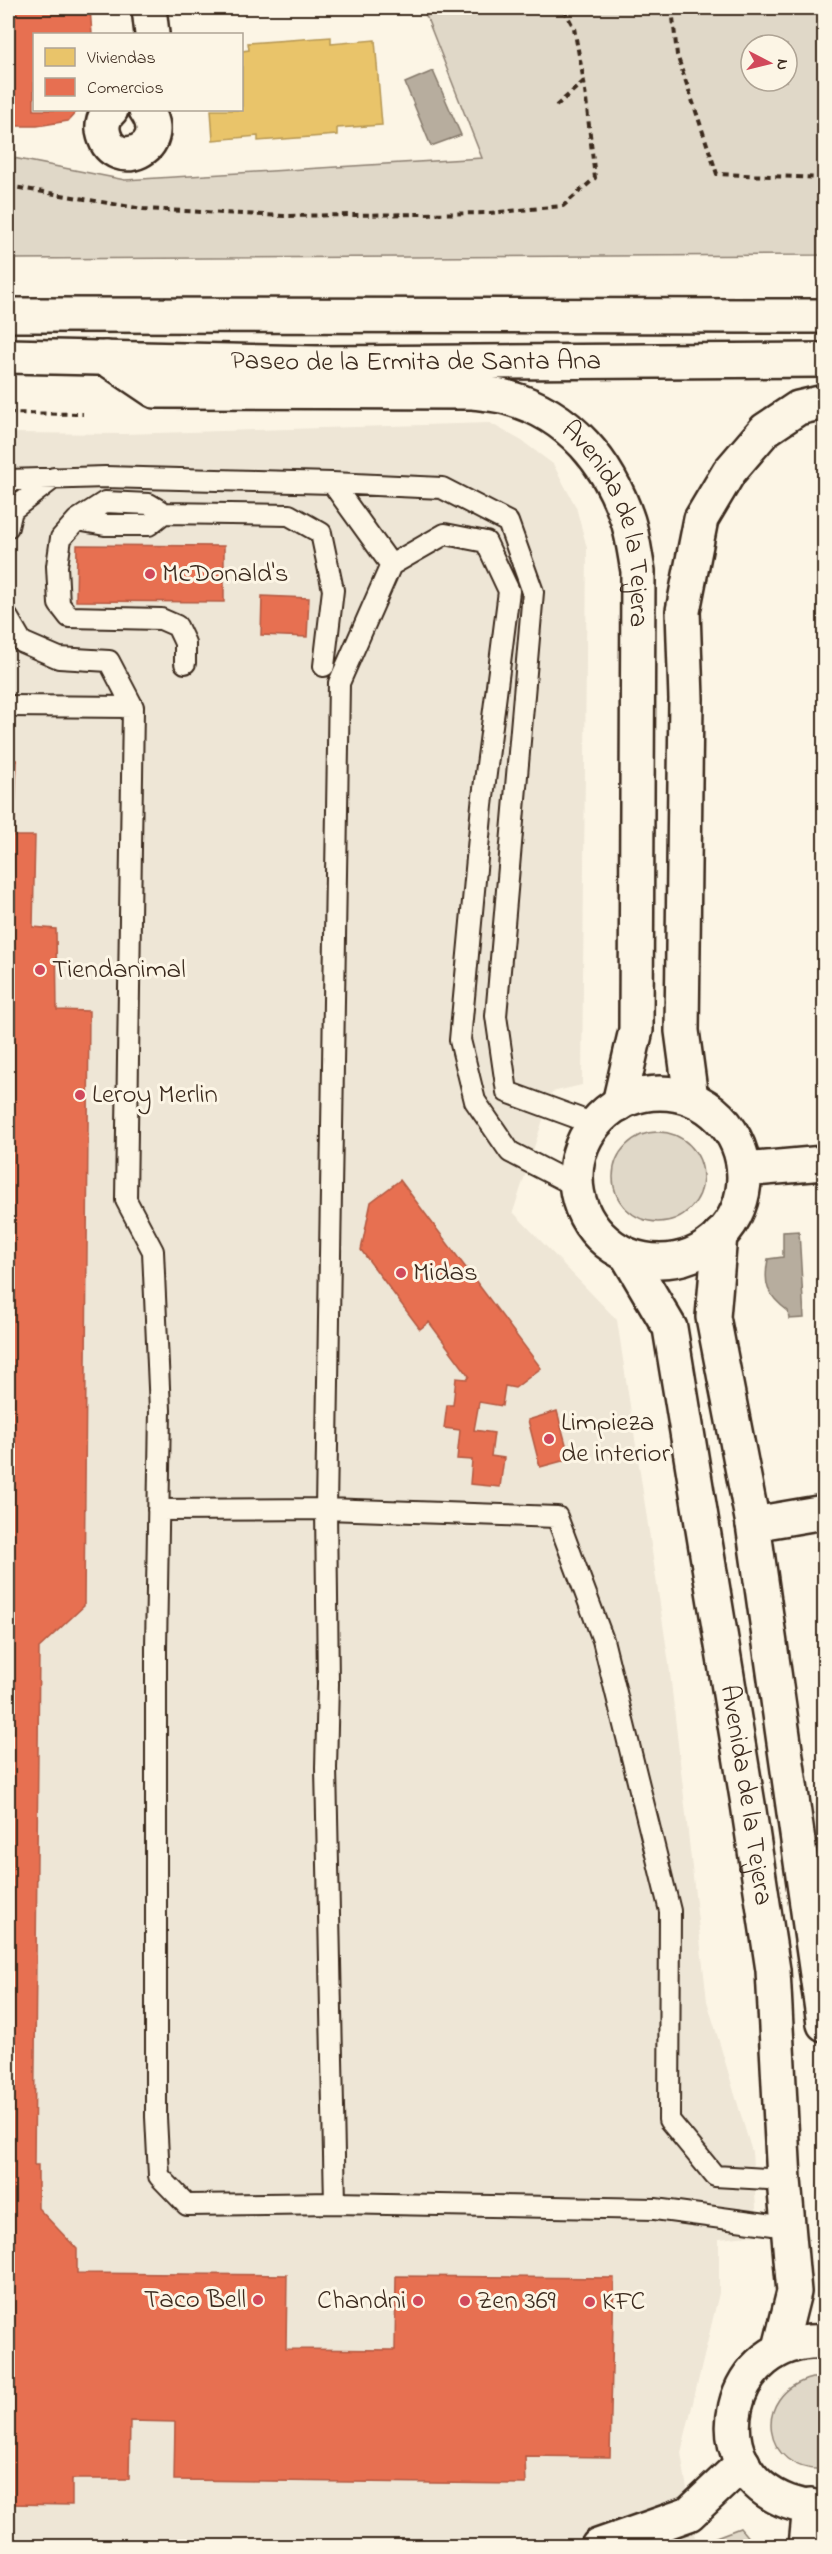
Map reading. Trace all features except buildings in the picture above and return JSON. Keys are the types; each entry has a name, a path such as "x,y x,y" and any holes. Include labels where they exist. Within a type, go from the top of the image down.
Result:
{"street":[{"path":"150,8 152,33"},
{"path":"110,111 103,122 105,140 117,152 124,154 140,151 151,139 153,123 147,111"},
{"name":"Paseo de la Ermita de Santa Ana","path":"8,315 825,316"},
{"name":"Paseo de la Ermita de Santa Ana","path":"8,356 316,363 825,360"},
{"name":"Avenida de la Tejera","path":"106,358 154,391 473,392 509,398 551,416 583,440 606,470 628,522 638,571 636,1030 619,1104"},
{"name":"Avenida de la Tejera","path":"691,1098 682,1031 686,699 683,611 701,519 729,472 765,430 798,408 825,402"},
{"path":"667,1093 691,1098 711,1110 727,1127 738,1147 744,1170 742,1194 734,1216 720,1235 700,1250 677,1259 652,1261 627,1255 608,1243 592,1227 582,1208 576,1186 576,1164 583,1143 594,1124 619,1104 642,1095 667,1093"},
{"path":"744,1170 825,1163"},
{"name":"Avenida de la Tejera","path":"720,1235 712,1317 753,1524 825,2024"},
{"name":"Avenida de la Tejera","path":"627,1255 669,1328 748,1804 773,1970 784,2180 794,2292 780,2348"},
{"path":"753,1524 825,1512"},
{"path":"806,2547 817,2506 797,2505 777,2497 759,2484 743,2463 734,2438 734,2412 742,2386 759,2365 780,2348 808,2341 825,2342"},
{"path":"598,2547 689,2514 743,2463"}],"lane":[{"path":"8,527 12,510 54,478"},
{"path":"8,480 54,478 332,483 442,488 508,522 533,592 496,1016 507,1092 594,1124"},
{"path":"332,483 391,565"},
{"path":"185,663 184,643 177,626 161,619 69,617 59,604 57,566 61,538 77,520 105,525 149,525 164,513 289,515 321,533 333,590 324,666"},
{"path":"335,2203 326,1768 328,1684 326,1509 339,683 391,565 445,534 486,542 509,591 482,806 460,1040 475,1101 510,1152 576,1186"},
{"path":"8,618 15,644 60,658 109,661 133,707 126,1200 153,1251 160,1410 156,2038 159,2176 187,2205 335,2203 655,2209 788,2227"},
{"path":"8,706 133,707"},
{"path":"158,1510 326,1509 557,1517 603,1640 670,1911 669,2120 715,2176 784,2180"}],"path":[{"path":"8,186 143,209 284,216 489,213 563,206 596,178 584,82 574,28 563,8"},
{"path":"672,8 677,55 717,174 825,178"},
{"path":"556,106 584,82"},
{"path":"8,412 83,414"}],"shaded area":[{"path":"423,8 824,8 824,255 8,259 8,157 125,180 482,158"},
{"path":"433,71 461,135 431,146 405,83"},
{"path":"490,423 522,441 553,464 576,507 587,548 582,1085 552,1092 513,1212 617,1320 669,1664 707,2001 752,2152 758,2235 719,2239 719,2293 681,2453 696,2544 686,2546 8,2546 8,433 123,434"},
{"path":"658,1132 675,1136 690,1145 699,1160 703,1177 699,1194 690,1209 675,1218 658,1222 641,1218 626,1209 617,1194 613,1177 617,1160 626,1145 641,1136"},
{"path":"799,1231 804,1318 789,1319 788,1311 775,1300 768,1289 766,1276 768,1259 783,1257 783,1232"},
{"path":"812,2378 824,2378 824,2469 803,2467 787,2459 777,2446 772,2431 772,2415 779,2400 792,2387"},
{"path":"740,2528 755,2546 692,2546"}],"place":[{"name":"McDonald's","path":"150,574"},
{"name":"Tiendanimal","path":"40,970"},
{"name":"Leroy Merlin","path":"80,1095"},
{"name":"Midas","path":"401,1273"},
{"name":"Limpieza de interior","path":"549,1439"},
{"name":"Taco Bell","path":"258,2300"},
{"name":"Chandni","path":"418,2301"},
{"name":"Zen 369","path":"465,2301"},
{"name":"KFC","path":"590,2302"}]}
